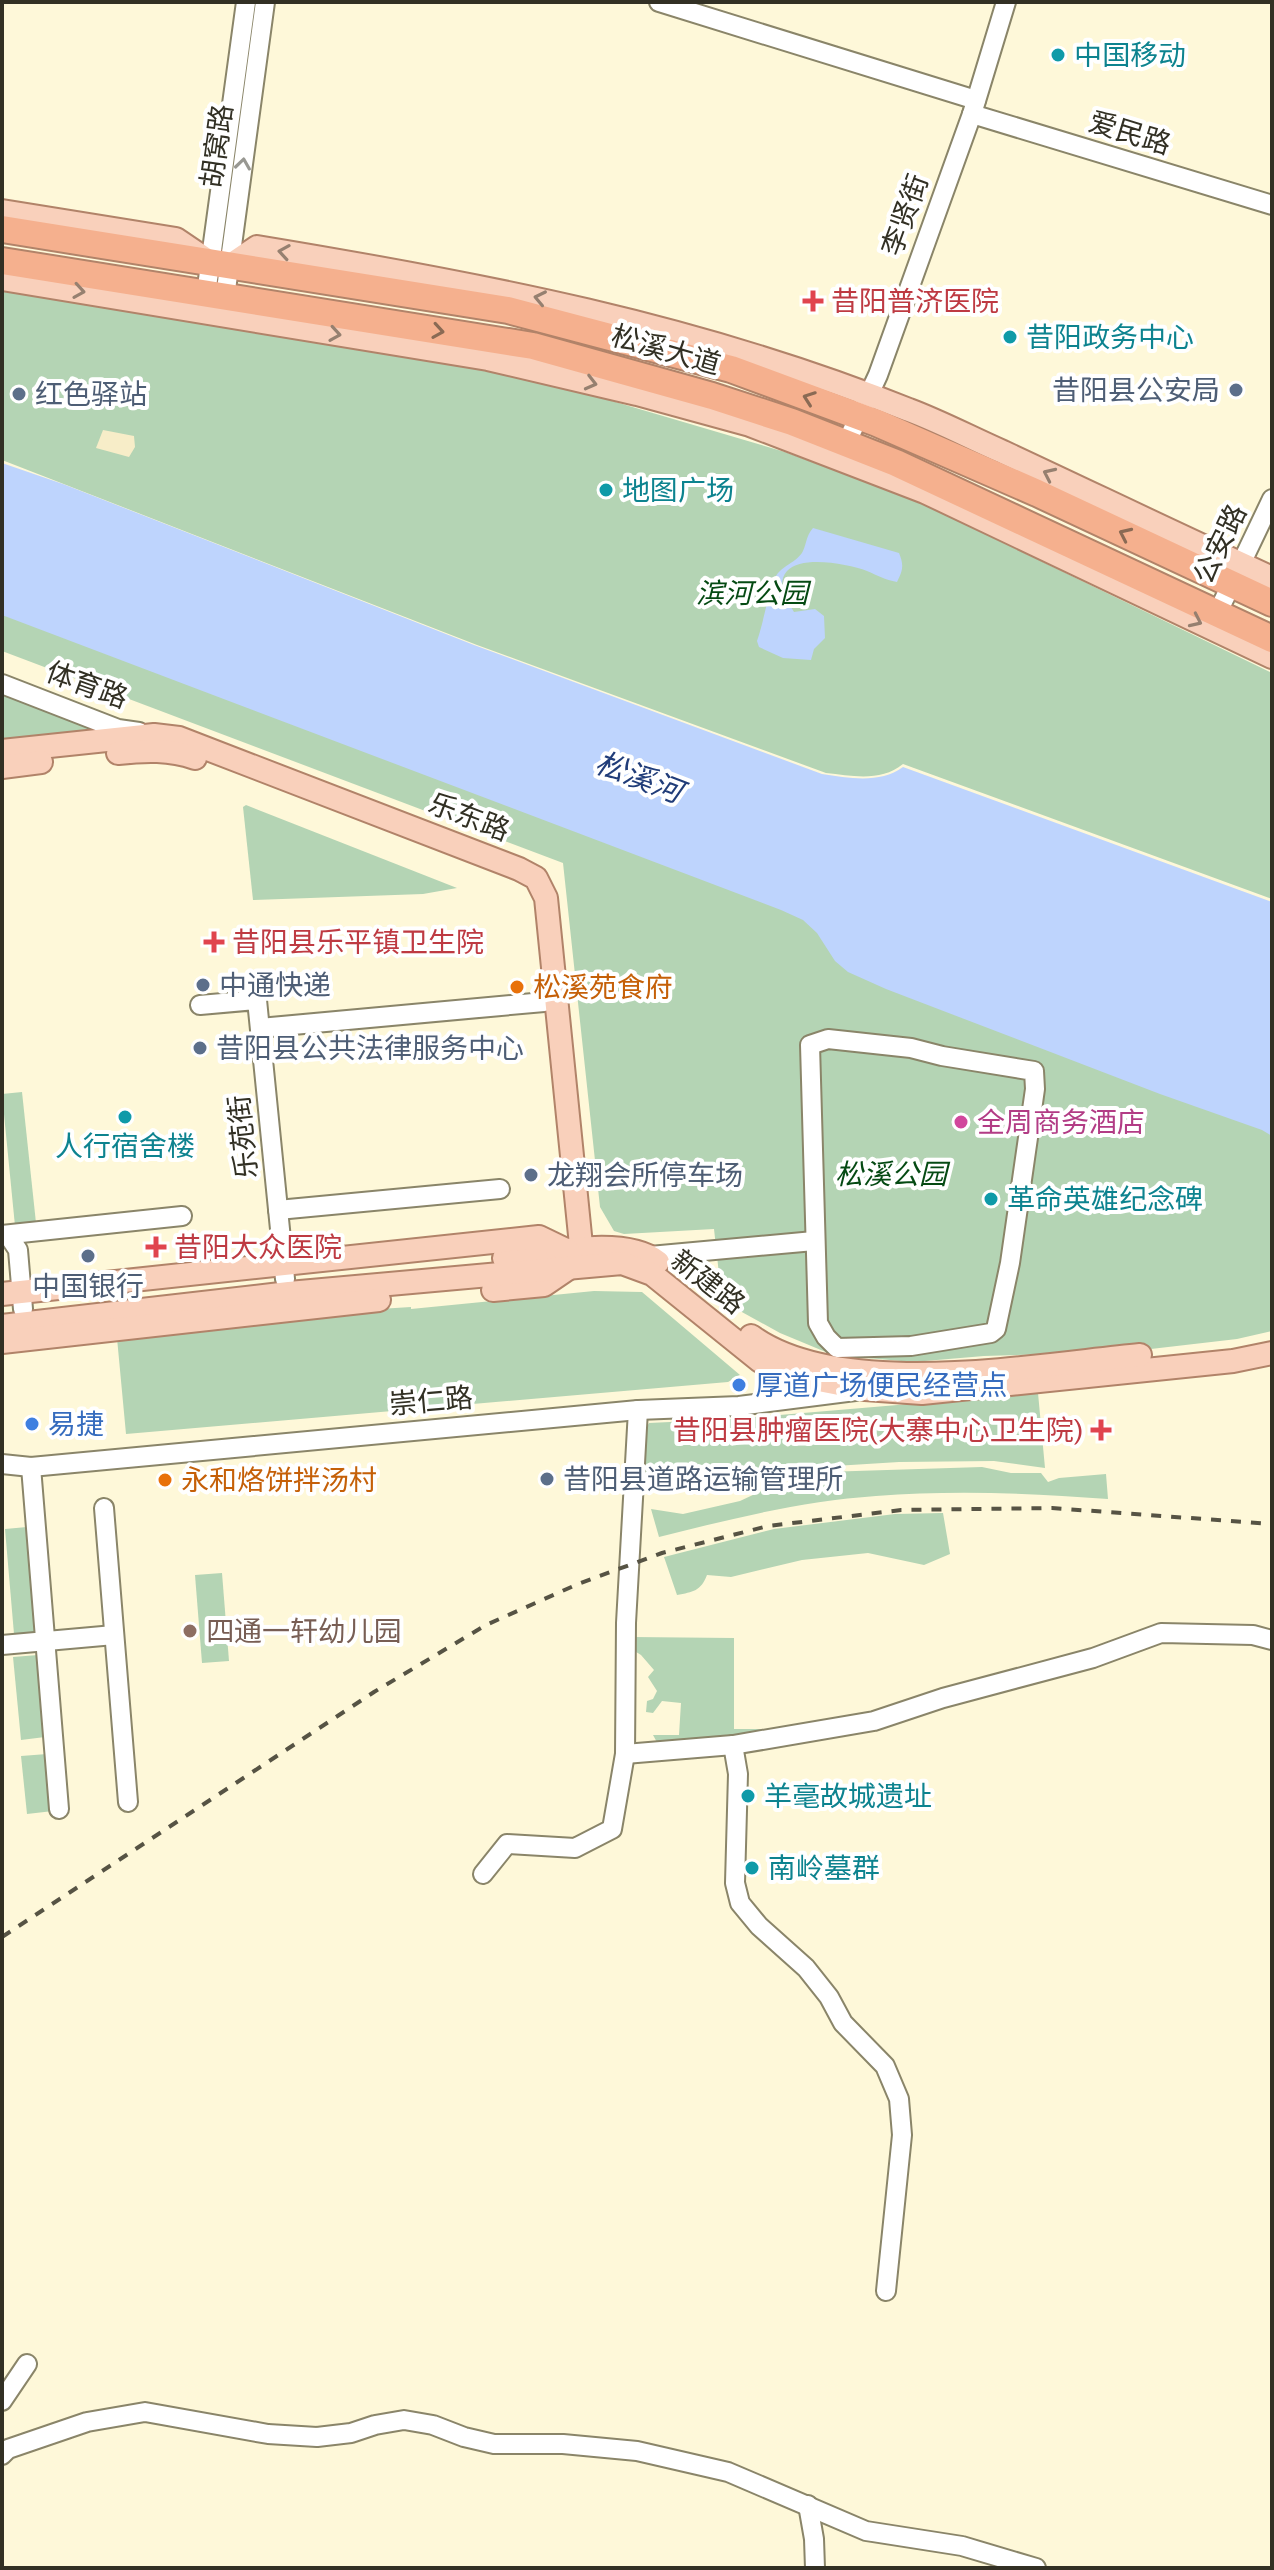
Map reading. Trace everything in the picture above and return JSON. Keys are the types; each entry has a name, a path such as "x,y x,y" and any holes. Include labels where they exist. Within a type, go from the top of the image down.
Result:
{"highway":[{"name":"松溪大道","path":"2,229 508,310 863,405 1037,493 1237,574 1272,603"},
{"name":"松溪大道","path":"2,261 533,346 712,396 896,463 1272,639"}],"main road":[{"path":"2,211 176,239 220,264"},
{"path":"2,279 488,359 637,394 750,425 925,492 1272,657"},
{"path":"1237,574 1272,578"},
{"name":"乐东路","path":"2,751 154,735 179,738 536,878 546,898 576,1259"},
{"name":"乐东路","path":"2,767 143,751 179,752 512,880 528,889 532,898 576,1259"},
{"name":"新建路","path":"2,1326 576,1259 619,1247 650,1256 768,1348 834,1368 921,1375 1228,1347 1272,1337"},
{"path":"2,1342 383,1299 544,1285 576,1259"},
{"name":"新建路","path":"12,1301 284,1272 576,1259 633,1265 652,1274 760,1361 793,1375 865,1389 922,1393 1233,1361 1272,1353"}],"street":[{"name":"胡窝路","path":"216,295 246,2"},
{"name":"胡窝路","path":"220,264 265,2"},
{"name":"爱民路","path":"659,2 1272,205"},
{"name":"李贤街","path":"846,444 974,107 1006,2"},
{"name":"公安路","path":"1218,612 1272,499"},
{"name":"体育路","path":"2,684 118,729 154,735"},
{"name":"乐苑街","path":"200,1005 257,1000 284,1272"},
{"path":"260,1028 544,1002"},
{"path":"828,1039 851,1040 1034,1071 1035,1089 1013,1249 996,1329 968,1338 911,1346 837,1348 818,1323 814,1241 810,1045 828,1039"},
{"path":"278,1210 500,1189"},
{"path":"5,1235 182,1216"},
{"path":"5,1235 18,1250 12,1301"},
{"path":"650,1256 814,1241"},
{"name":"崇仁路","path":"2,1464 31,1467 638,1410 739,1406 865,1389"},
{"path":"483,1874 507,1844 575,1848 612,1829 625,1754 626,1623 638,1410"},
{"path":"31,1467 59,1809"},
{"path":"104,1508 128,1802"},
{"path":"625,1754 733,1745 874,1721 943,1698 1093,1658 1161,1633 1253,1635 1272,1640"},
{"path":"2,1645 114,1635"},
{"path":"733,1745 738,1774 735,1883 740,1903 759,1926 806,1968 829,1997 843,2023 885,2066 899,2099 902,2135 886,2291"},
{"path":"2,2401 27,2364"},
{"path":"2,2455 8,2449 87,2422 145,2412 268,2434 317,2437 351,2433 404,2420 433,2425 494,2444 563,2444 637,2451 728,2472 866,2531 962,2546 1036,2568"},
{"path":"808,2505 815,2568"}],"green space":[{"name":"滨河公园","path":"2,290 534,378 785,452 917,501 1272,673 1272,899 903,764 876,776 826,773 477,645 2,460"},
{"name":"松溪公园","path":"2,605 581,817 1272,1115 1272,1331 1237,1339 1125,1352 984,1356 913,1362 833,1355 780,1333 722,1301 714,1229 624,1234 614,1231 600,1207 563,863 2,651"},
{"path":"2,688 114,730 2,743"},
{"path":"246,805 457,888 423,894 253,900 243,807"},
{"path":"22,1092 36,1223 15,1226 2,1094"},
{"path":"594,1291 642,1292 740,1375 728,1382 126,1434 117,1338 379,1312 379,1309 411,1309"},
{"path":"1038,1393 1045,1468 994,1461 899,1462 644,1478 642,1472 641,1450 649,1423 733,1419"},
{"path":"982,1467 1011,1473 1041,1473 1048,1482 1059,1478 1106,1474 1108,1499 992,1493 849,1498 740,1517 659,1537 651,1509 683,1514 740,1501 774,1485 813,1480 824,1472"},
{"path":"943,1513 950,1554 924,1565 868,1553 802,1560 731,1577 707,1575 696,1590 677,1595 664,1557 774,1529 895,1514"},
{"path":"27,1527 36,1632 14,1634 5,1529"},
{"path":"222,1573 229,1661 202,1663 195,1575"},
{"path":"632,1637 734,1638 734,1729 762,1729 756,1736 659,1746 653,1735 679,1735 681,1703 662,1701 653,1713 646,1712 647,1701 653,1699 657,1691 648,1677 654,1670 633,1650"},
{"path":"38,1655 45,1737 21,1740 13,1657"},
{"path":"47,1754 53,1811 27,1814 21,1756"}],"sand":[{"path":"103,430 134,436 135,447 129,457 96,448"}],"water":[{"name":"松溪河","path":"2,463 474,645 822,774 874,778 903,767 1272,902 1272,1136 848,972 835,961 817,933 803,920 781,910 2,615"},
{"path":"813,528 899,553 902,571 897,582 859,568 826,562 803,563 787,571 782,586 788,602 794,612 815,609 824,616 825,638 814,649 811,660 783,658 759,647 757,641 775,578 800,555"}],"railway":[{"path":"2,1937 374,1692 486,1625 578,1584 662,1553 768,1526 901,1510 1052,1508 1272,1524"}],"place":[{"name":"中国移动","path":"1058,55"},
{"name":"昔阳普济医院","path":"813,301"},
{"name":"昔阳政务中心","path":"1010,337"},
{"name":"昔阳县公安局","path":"1236,390"},
{"name":"红色驿站","path":"19,394"},
{"name":"地图广场","path":"606,490"},
{"name":"昔阳县乐平镇卫生院","path":"214,942"},
{"name":"中通快递","path":"203,985"},
{"name":"松溪苑食府","path":"517,987"},
{"name":"昔阳县公共法律服务中心","path":"200,1048"},
{"name":"人行宿舍楼","path":"125,1117"},
{"name":"全周商务酒店","path":"961,1122"},
{"name":"龙翔会所停车场","path":"531,1175"},
{"name":"革命英雄纪念碑","path":"991,1199"},
{"name":"昔阳大众医院","path":"156,1247"},
{"name":"中国银行","path":"88,1256"},
{"name":"厚道广场便民经营点","path":"739,1385"},
{"name":"易捷","path":"32,1424"},
{"name":"昔阳县肿瘤医院(大寨中心卫生院)","path":"1101,1430"},
{"name":"昔阳县道路运输管理所","path":"547,1479"},
{"name":"永和烙饼拌汤村","path":"165,1480"},
{"name":"四通一轩幼儿园","path":"190,1631"},
{"name":"羊毫故城遗址","path":"748,1796"},
{"name":"南岭墓群","path":"752,1868"}]}
